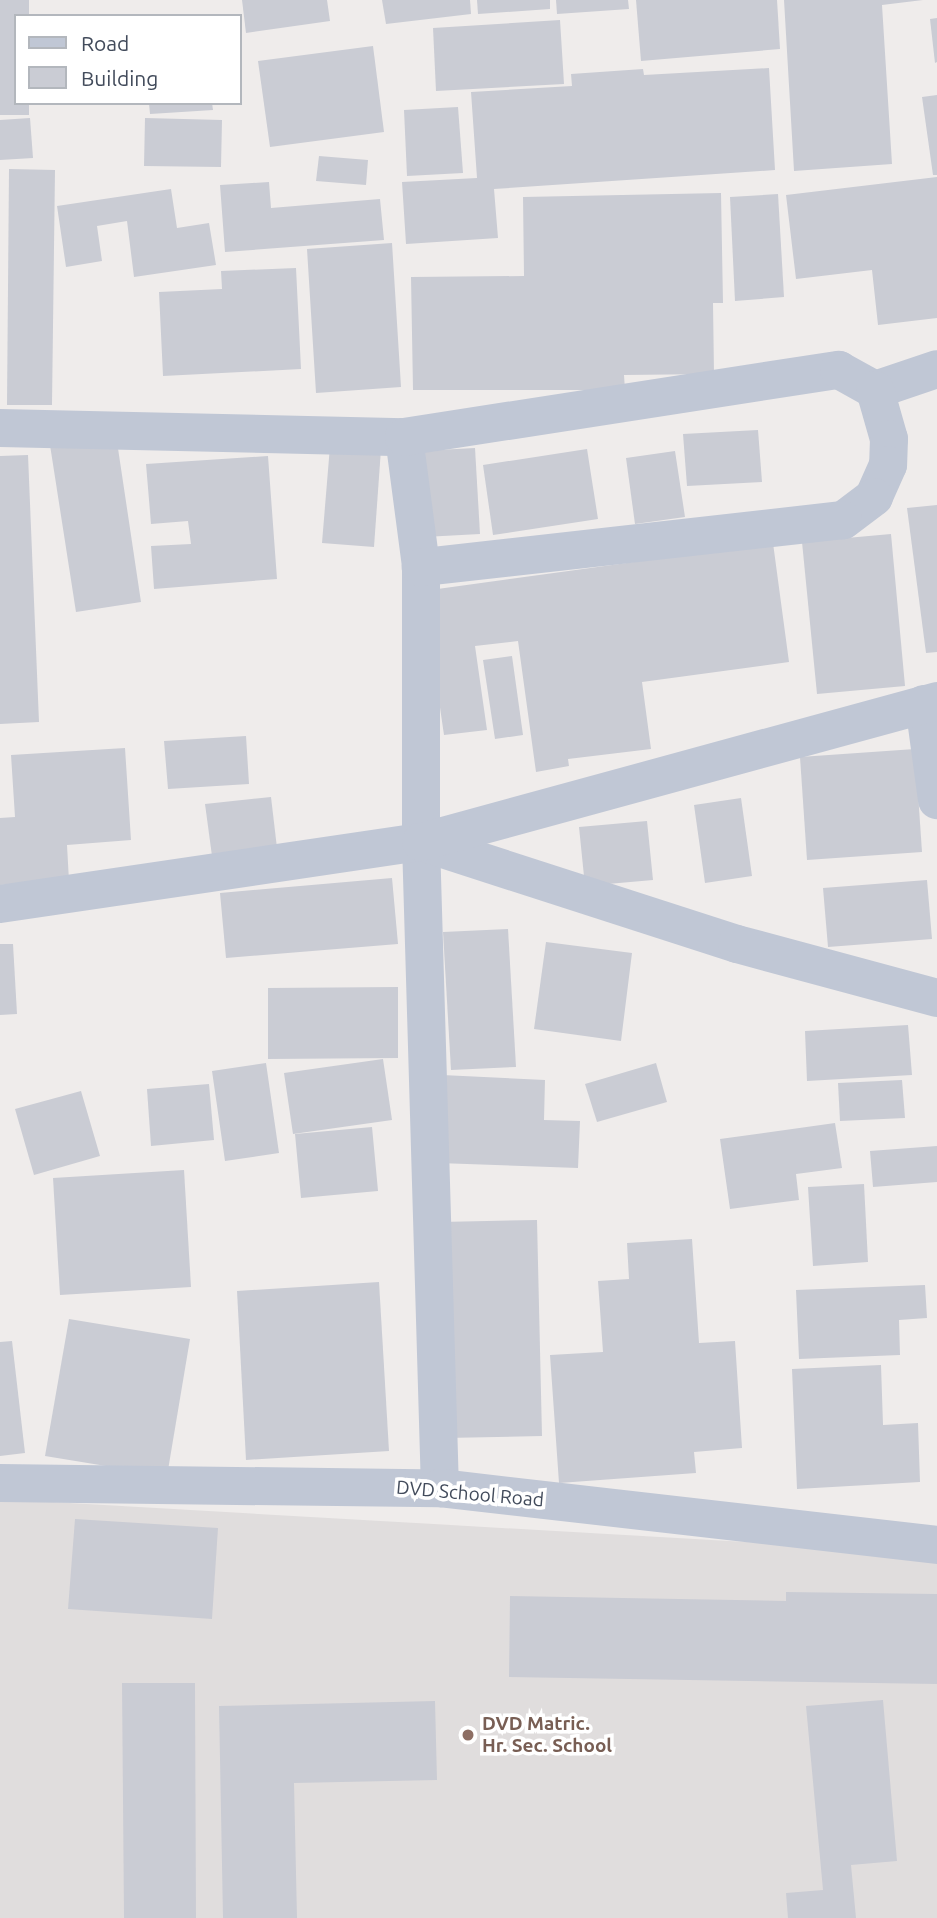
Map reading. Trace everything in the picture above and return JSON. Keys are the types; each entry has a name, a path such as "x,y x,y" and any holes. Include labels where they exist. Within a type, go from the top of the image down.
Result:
{"street":[{"path":"875,390 937,369"},
{"path":"0,428 404,437 839,370 875,390 889,439 888,465 874,496 843,520 421,567"},
{"path":"404,437 421,567 421,842 440,1488"},
{"path":"0,904 421,842 931,702 937,800"},
{"path":"421,842 737,944 937,998"},
{"name":"DVD School Road","path":"0,1483 440,1488 937,1545"}],"shaded area":[{"name":"DVD Matric. Hr. Sec. School","path":"0,1499 937,1553 937,1918 0,1918"}],"building":[{"path":"0,0 29,0 29,14 14,14 14,105 29,105 29,115 0,115"},
{"path":"242,0 327,0 330,21 246,33"},
{"path":"382,0 470,0 471,14 386,24"},
{"path":"477,0 550,0 550,9 478,14"},
{"path":"556,0 628,0 629,9 557,14"},
{"path":"636,0 777,0 780,49 641,61"},
{"path":"784,0 923,0 882,5 892,164 794,171"},
{"path":"937,18 937,62 935,63 930,19"},
{"path":"560,20 564,84 436,91 433,28"},
{"path":"373,46 384,132 270,147 258,61"},
{"path":"769,68 775,170 494,189 498,238 406,244 402,182 477,178 471,92 572,86 571,74 643,69 644,75"},
{"path":"937,95 937,175 933,175 922,97"},
{"path":"149,105 212,105 213,110 150,114"},
{"path":"458,107 463,173 407,176 404,110"},
{"path":"30,118 33,158 0,160 0,120"},
{"path":"145,118 222,120 221,167 144,166"},
{"path":"319,156 368,160 366,185 316,181"},
{"path":"9,169 55,170 52,405 7,405"},
{"path":"937,177 937,318 878,325 872,270 796,279 786,195"},
{"path":"269,182 271,208 380,199 384,240 225,252 220,185"},
{"path":"171,189 177,228 209,223 216,265 134,277 127,221 97,226 102,261 66,267 57,206"},
{"path":"721,193 723,303 713,303 714,374 624,375 625,390 413,390 411,277 524,276 523,197"},
{"path":"778,194 784,297 735,301 730,197"},
{"path":"392,243 401,387 316,393 307,249"},
{"path":"296,268 301,369 163,376 159,292 222,289 221,271"},
{"path":"758,430 762,482 687,486 683,434"},
{"path":"116,435 141,602 76,612 50,445"},
{"path":"330,446 381,449 374,547 322,543"},
{"path":"475,448 480,534 424,537 419,451"},
{"path":"587,449 598,519 493,535 483,465"},
{"path":"675,451 685,517 635,524 626,458"},
{"path":"28,455 39,722 0,724 0,456"},
{"path":"268,456 277,579 154,589 151,546 191,544 188,521 151,524 146,464"},
{"path":"937,505 937,652 926,653 907,508"},
{"path":"891,534 905,686 817,694 802,542"},
{"path":"773,543 789,662 642,682 651,749 568,759 569,766 536,772 518,641 475,646 487,730 444,735 423,591"},
{"path":"512,656 523,735 495,739 483,660"},
{"path":"246,736 249,784 168,789 164,741"},
{"path":"125,748 131,840 67,845 69,881 0,885 0,818 15,817 11,755"},
{"path":"915,749 922,852 807,860 800,757"},
{"path":"271,797 277,848 212,856 205,804"},
{"path":"741,798 752,876 705,883 694,805"},
{"path":"647,821 653,880 585,886 579,827"},
{"path":"392,878 398,944 226,958 220,893"},
{"path":"927,880 932,939 828,947 823,888"},
{"path":"508,929 516,1067 451,1070 443,932"},
{"path":"546,942 632,953 621,1041 534,1029"},
{"path":"0,944 13,944 17,1014 0,1015"},
{"path":"398,987 398,1058 268,1059 268,988"},
{"path":"908,1025 912,1075 807,1081 805,1031"},
{"path":"383,1059 392,1120 293,1134 284,1073"},
{"path":"266,1063 279,1153 225,1161 212,1071"},
{"path":"656,1063 667,1102 597,1122 585,1084"},
{"path":"442,1075 545,1080 544,1120 580,1121 578,1168 438,1163"},
{"path":"902,1080 905,1118 840,1121 838,1083"},
{"path":"209,1084 214,1140 151,1146 147,1089"},
{"path":"81,1091 100,1156 34,1175 15,1109"},
{"path":"835,1123 842,1168 796,1174 799,1200 730,1209 720,1139"},
{"path":"372,1127 378,1191 301,1198 295,1134"},
{"path":"937,1146 937,1182 873,1187 870,1151"},
{"path":"184,1170 191,1287 60,1295 53,1178"},
{"path":"864,1184 868,1262 813,1266 808,1187"},
{"path":"537,1220 542,1436 445,1438 440,1222"},
{"path":"692,1239 699,1343 735,1341 742,1448 694,1452 696,1473 559,1483 550,1355 603,1352 598,1281 629,1279 627,1243"},
{"path":"379,1282 389,1451 246,1460 237,1291"},
{"path":"925,1285 927,1318 899,1320 900,1355 799,1359 796,1290"},
{"path":"69,1319 190,1339 167,1476 45,1456"},
{"path":"12,1341 25,1453 0,1456 0,1342"},
{"path":"881,1365 883,1425 918,1423 920,1482 797,1489 792,1369"},
{"path":"75,1519 218,1528 212,1619 68,1609"},
{"path":"786,1592 937,1594 937,1684 509,1677 510,1596 786,1601"},
{"path":"122,1683 195,1683 196,1918 124,1918"},
{"path":"883,1700 897,1861 851,1865 856,1918 788,1918 786,1893 823,1890 806,1706"},
{"path":"435,1701 437,1780 294,1783 297,1918 223,1918 219,1706"}],"place":[{"name":"DVD Matric. Hr. Sec. School","path":"468,1735"}]}
